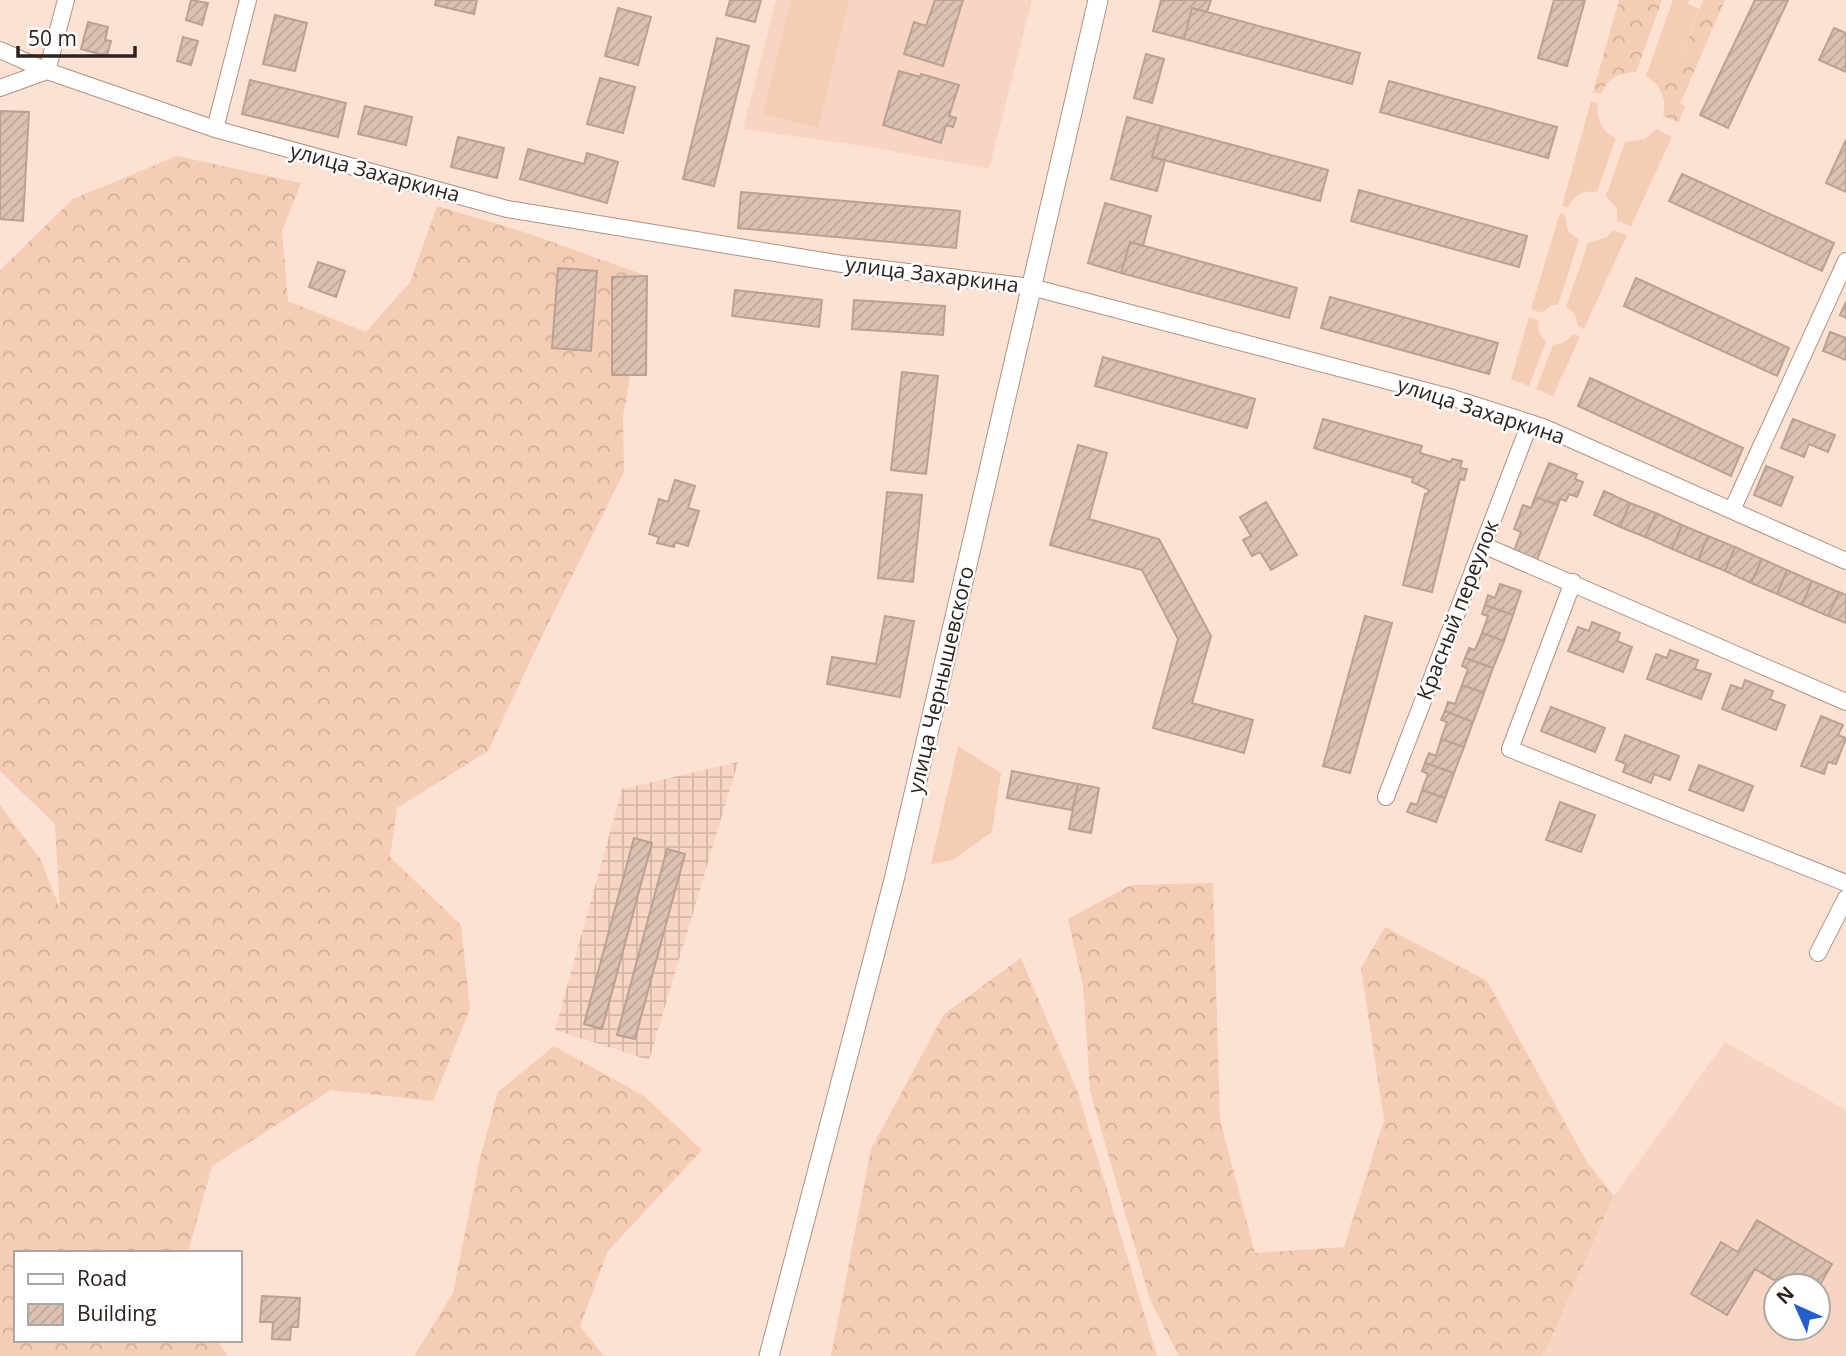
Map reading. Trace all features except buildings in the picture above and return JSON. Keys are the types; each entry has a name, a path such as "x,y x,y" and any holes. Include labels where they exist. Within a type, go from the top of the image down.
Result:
{"main road":[{"name":"улица Чернышевского","path":"769,1356 894,880 1098,0"}],"street":[{"path":"0,88 47,71 66,0"},
{"path":"215,129 248,0"},
{"name":"улица Захаркина","path":"0,50 47,71 215,129 507,209 842,264 1031,287 1453,398 1530,423 1846,561"},
{"path":"1732,510 1846,261"},
{"name":"Красный переулок","path":"1386,797 1530,423"},
{"path":"1483,545 1846,702"},
{"path":"1573,582 1510,749 1846,883"},
{"path":"1818,953 1846,898"}],"shaded area":[{"path":"776,0 1032,0 989,169 863,146 743,129"},
{"path":"738,762 649,1060 555,1030 622,789"},
{"path":"1725,1042 1846,1110 1846,1356 1543,1356 1614,1196"}],"green space":[{"path":"791,0 849,0 818,128 763,114"},
{"path":"1619,0 1662,0 1636,72 1614,77 1601,94 1593,92"},
{"path":"1673,0 1689,0 1688,4 1699,9 1677,67 1657,85 1646,76"},
{"path":"1703,0 1725,0 1680,104 1685,106 1679,122 1663,116 1664,100 1657,85 1677,67"},
{"path":"1591,101 1598,103 1599,119 1603,128 1616,138 1597,192 1580,194 1568,208 1562,206"},
{"path":"1656,129 1672,137 1631,226 1617,221 1617,209 1606,196 1625,142 1645,139"},
{"path":"177,156 301,183 282,231 288,301 366,332 410,282 437,206 524,232 647,276 623,417 624,472 488,751 397,808 390,857 461,925 470,1009 433,1101 331,1090 212,1166 189,1251 14,1251 14,1342 218,1342 228,1356 0,1356 0,805 41,860 60,909 55,824 0,771 0,270 73,199"},
{"path":"1560,213 1565,215 1568,231 1579,240 1558,305 1552,305 1542,313 1531,309"},
{"path":"1613,230 1627,235 1584,329 1578,326 1575,314 1566,307 1588,243 1607,237"},
{"path":"1529,317 1539,321 1538,330 1546,342 1529,386 1511,379"},
{"path":"1574,334 1580,337 1553,396 1536,389 1553,345 1563,343"},
{"path":"958,746 1001,773 992,832 953,860 931,864"},
{"path":"1213,883 1220,1120 1255,1253 1344,1247 1384,1120 1361,968 1385,927 1487,981 1587,1162 1614,1196 1543,1356 1179,1356 1150,1300 1090,1091 1083,985 1068,919 1131,885"},
{"path":"1021,958 1078,1093 1157,1356 831,1356 871,1149 944,1014"},
{"path":"554,1046 644,1096 702,1150 608,1251 580,1326 604,1356 414,1356 453,1293 479,1162 498,1092"}]}
